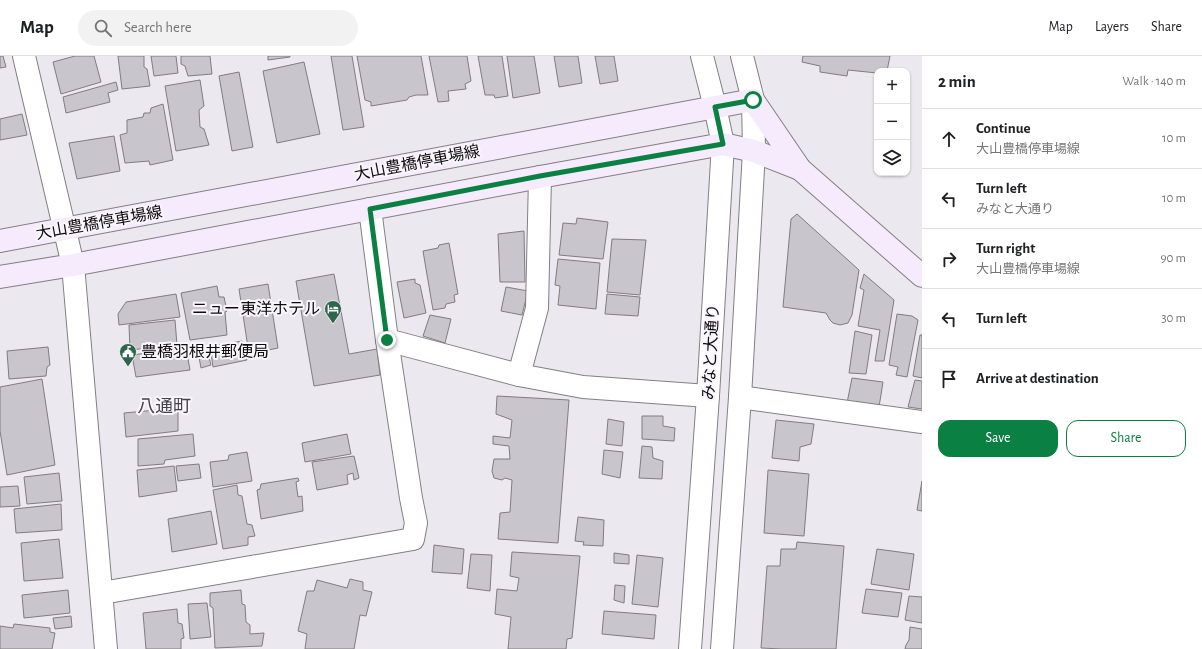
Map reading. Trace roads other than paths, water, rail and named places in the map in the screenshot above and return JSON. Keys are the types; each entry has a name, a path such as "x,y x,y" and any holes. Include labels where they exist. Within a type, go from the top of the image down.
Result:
{"main road":[{"name":"大山豊橋停車場線","path":"0,241 753,100"},
{"path":"753,100 800,169 922,276"},
{"path":"0,277 73,265 540,176 723,144 754,151 800,169"}],"street":[{"path":"24,56 73,265 106,649"},
{"name":"みなと大通り","path":"690,649 708,396 723,144 702,56"},
{"name":"みなと大通り","path":"722,649 740,397 754,151 753,100 742,56"},
{"path":"520,375 537,308 540,176"},
{"path":"102,593 412,539 416,523 387,340 370,209"},
{"path":"387,340 520,375 583,387 708,396"},
{"path":"740,397 922,422"}],"place":[{"name":"ニュー東洋ホテル","path":"333,324"},
{"name":"豊橋羽根井郵便局","path":"128,367"}],"district":[{"name":"八通町","path":"164,407"}]}
